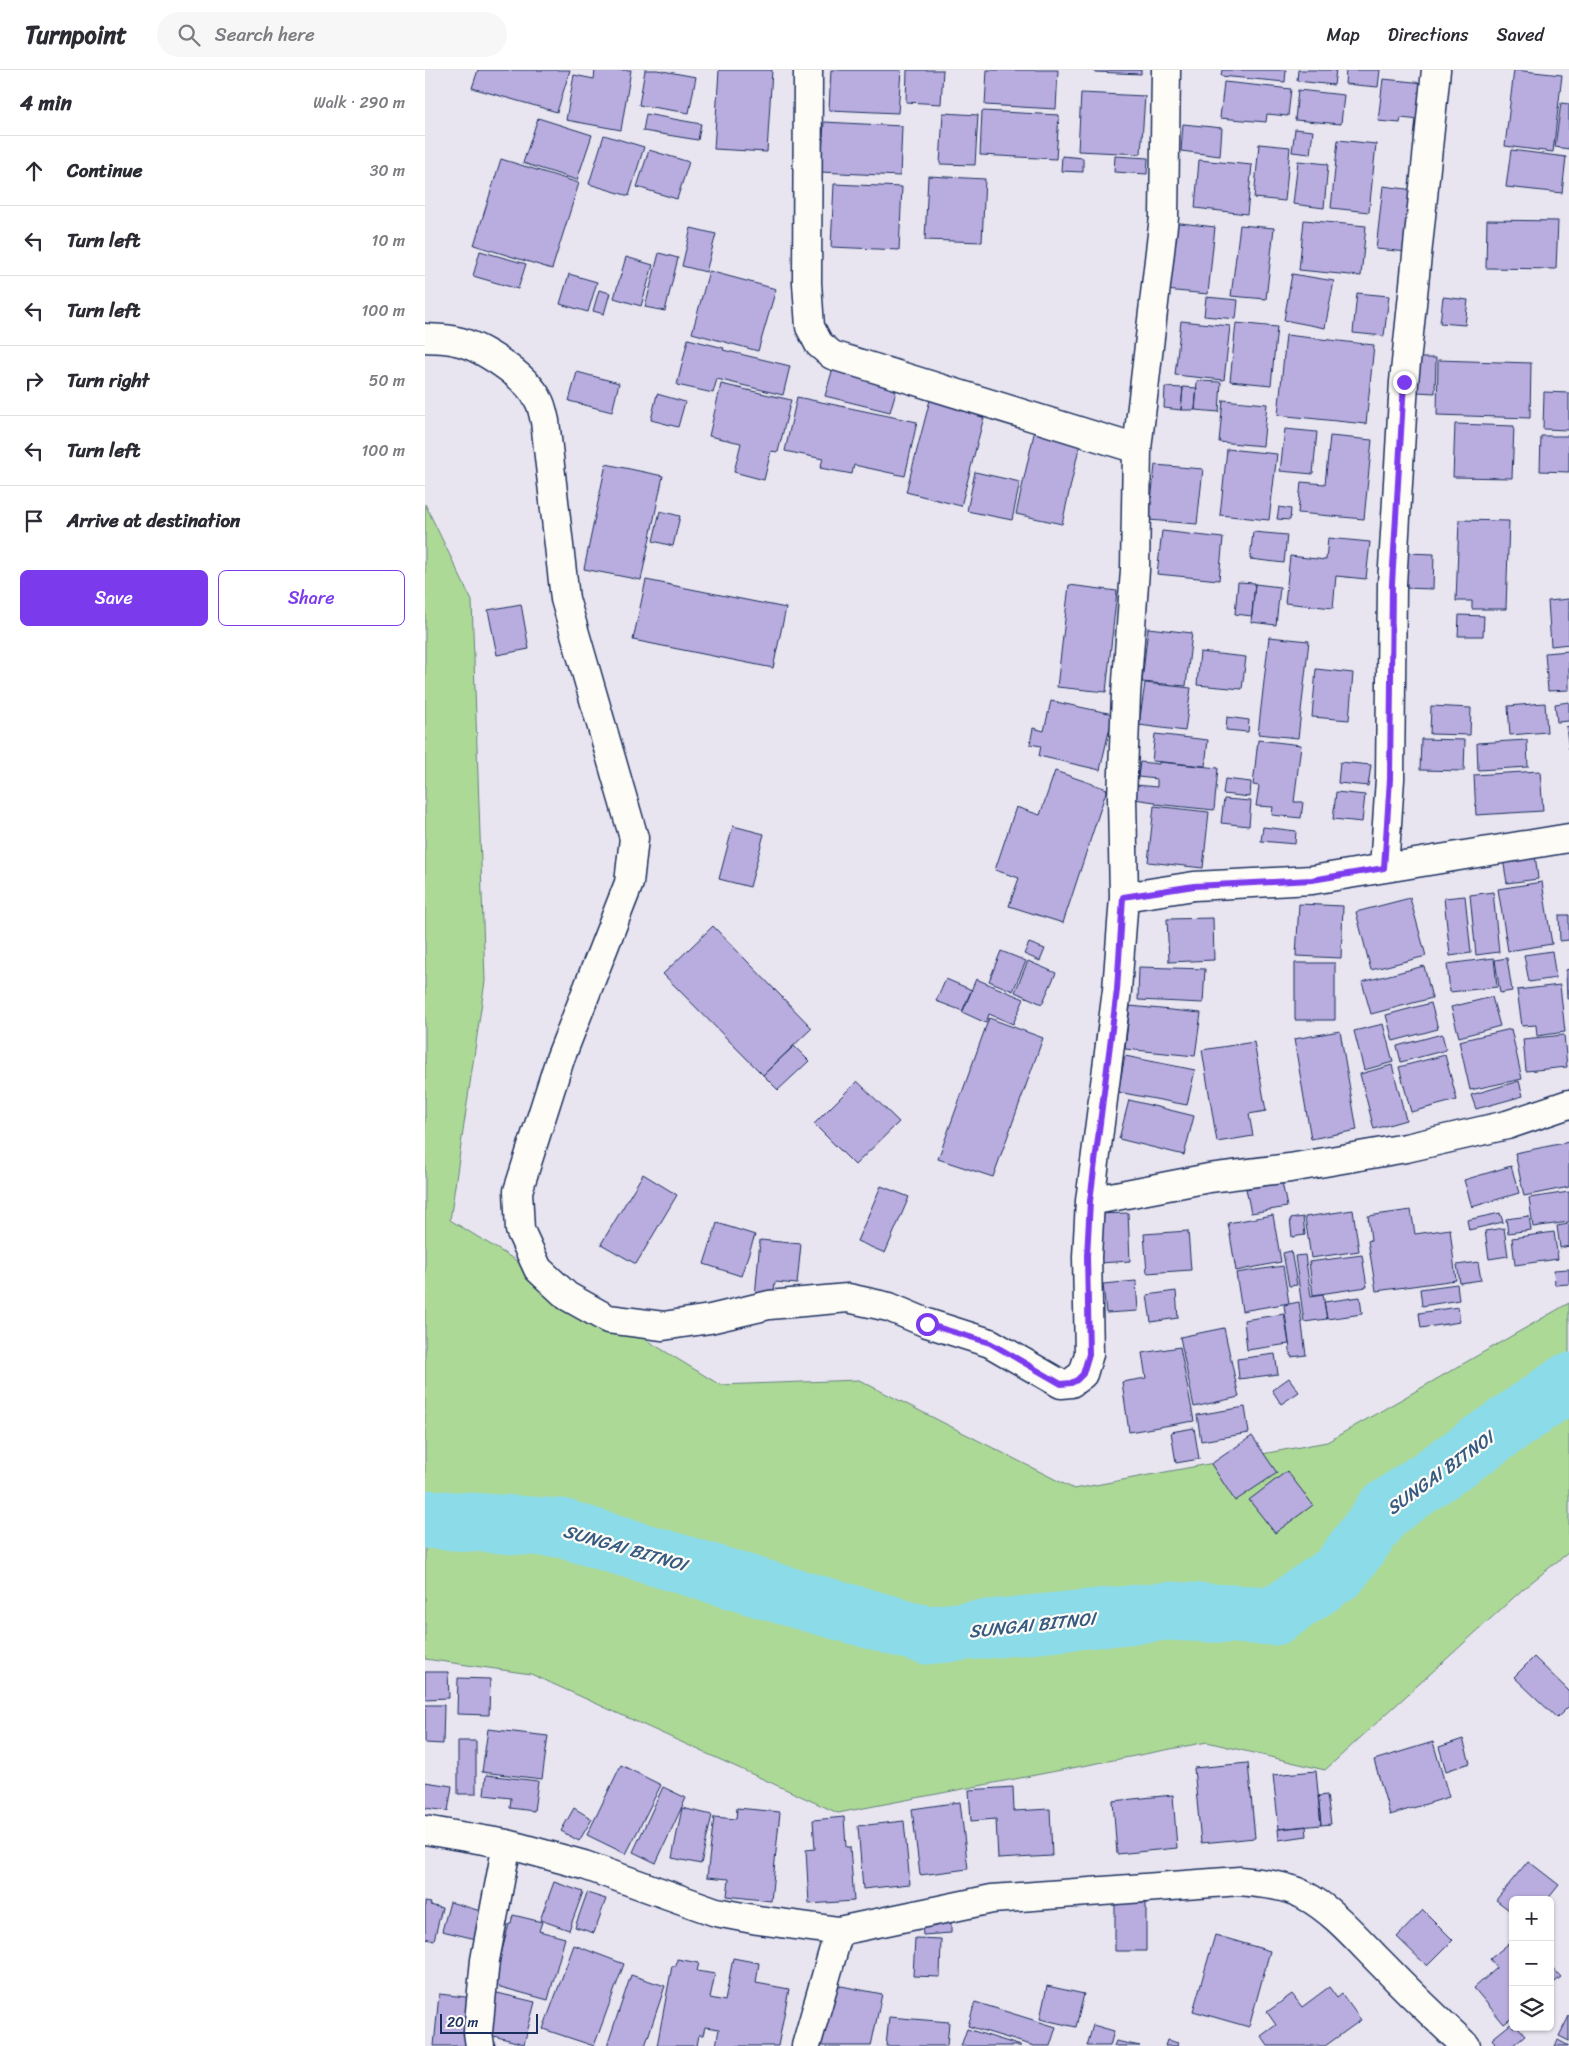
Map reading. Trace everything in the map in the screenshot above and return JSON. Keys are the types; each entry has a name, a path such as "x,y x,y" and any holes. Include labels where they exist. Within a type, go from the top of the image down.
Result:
{"street":[{"path":"808,70 807,283 810,328 819,344 832,355 1137,449"},
{"path":"425,338 457,341 479,350 505,365 529,387 538,399 545,421 565,599 634,838 629,883 560,1059 518,1191 520,1230 538,1268 567,1296 608,1320 663,1326 710,1319 769,1305 848,1298 889,1306 927,1324 990,1343 1061,1384 1071,1383 1083,1374 1089,1354 1087,1256 1090,1201 1117,990 1123,897 1122,798 1126,696 1135,570 1137,449 1163,217 1166,70"},
{"path":"1384,868 1390,779 1392,584 1404,382 1436,70"},
{"path":"1123,897 1194,886 1312,880 1569,838"},
{"path":"1090,1201 1209,1178 1290,1168 1406,1148 1507,1125 1569,1104"},
{"path":"425,1830 507,1844 584,1865 716,1912 839,1931 992,1899 1240,1881 1266,1884 1303,1894 1342,1923 1425,2008 1466,2046"},
{"path":"480,2046 478,2032 485,1960 507,1844"},
{"path":"806,2046 839,1931"}],"green space":[{"path":"425,504 472,601 485,981 450,1220 720,1385 859,1380 1074,1489 1327,1442 1569,1303 1569,1552 1523,1589 1325,1770 1207,1742 838,1813 531,1674 425,1659"}],"building":[{"path":"478,70 570,70 557,112 472,88"},
{"path":"595,70 631,70 621,130 566,120 574,75 594,79"},
{"path":"645,70 657,70 696,77 689,113 639,105"},
{"path":"719,70 772,70 767,152 714,149"},
{"path":"831,70 901,70 898,113 829,110"},
{"path":"907,70 943,70 941,104 906,102"},
{"path":"987,70 1058,70 1056,109 985,105"},
{"path":"1095,70 1141,70 1141,74 1094,72"},
{"path":"1222,70 1286,70 1285,82 1221,76"},
{"path":"1298,70 1336,70 1334,85 1297,81"},
{"path":"1346,70 1380,70 1378,87 1345,84"},
{"path":"1514,70 1562,75 1553,152 1505,146"},
{"path":"1383,79 1424,83 1420,120 1401,118 1400,123 1378,121"},
{"path":"1224,82 1291,89 1288,116 1267,114 1266,122 1220,118"},
{"path":"1298,90 1344,95 1341,124 1295,120"},
{"path":"1081,93 1145,96 1141,154 1078,151"},
{"path":"1561,103 1569,104 1569,149 1555,147"},
{"path":"982,111 1059,115 1056,159 980,155"},
{"path":"943,113 978,115 975,165 940,164"},
{"path":"646,114 701,124 698,140 643,131"},
{"path":"538,118 592,135 577,180 523,163"},
{"path":"824,122 902,126 900,176 821,172"},
{"path":"1183,124 1222,128 1220,156 1181,151"},
{"path":"1295,129 1313,131 1310,154 1292,152"},
{"path":"604,135 644,147 629,196 589,184"},
{"path":"1338,140 1376,144 1369,212 1331,208"},
{"path":"1259,144 1290,147 1285,201 1254,198"},
{"path":"649,150 689,162 677,199 637,187"},
{"path":"1511,150 1566,157 1562,193 1506,187"},
{"path":"1062,156 1083,158 1083,172 1061,171"},
{"path":"1115,156 1148,158 1147,174 1114,172"},
{"path":"501,159 579,183 552,269 474,245"},
{"path":"1199,160 1252,165 1247,214 1195,208"},
{"path":"1298,161 1328,164 1324,208 1293,204"},
{"path":"928,176 985,179 982,242 925,240"},
{"path":"834,184 902,187 899,250 831,247"},
{"path":"1383,186 1414,190 1408,252 1376,249"},
{"path":"1304,220 1366,226 1361,276 1299,270"},
{"path":"1487,220 1558,221 1556,269 1486,268"},
{"path":"1172,222 1215,227 1208,294 1165,290"},
{"path":"1240,225 1274,228 1266,299 1231,296"},
{"path":"691,228 716,234 706,272 682,266"},
{"path":"480,251 526,264 518,289 473,276"},
{"path":"659,253 678,258 665,311 645,307"},
{"path":"626,257 653,265 641,306 614,298"},
{"path":"709,271 776,289 758,351 692,333"},
{"path":"569,274 597,282 588,312 560,304"},
{"path":"1292,274 1334,281 1325,328 1284,320"},
{"path":"599,290 610,293 604,314 593,311"},
{"path":"1357,293 1389,296 1384,336 1353,333"},
{"path":"1206,297 1238,300 1236,319 1204,316"},
{"path":"1443,297 1468,300 1465,325 1440,323"},
{"path":"1181,321 1230,326 1224,380 1175,375"},
{"path":"1236,323 1277,327 1271,385 1230,381"},
{"path":"1286,335 1374,345 1366,424 1278,415"},
{"path":"688,339 724,348 723,350 790,366 783,395 717,379 713,393 677,385"},
{"path":"1418,358 1436,358 1435,393 1417,392"},
{"path":"1438,360 1531,363 1530,418 1437,415"},
{"path":"833,368 898,384 890,412 825,396"},
{"path":"577,372 619,383 612,412 569,401"},
{"path":"1197,381 1221,382 1219,412 1195,410"},
{"path":"721,384 791,400 778,452 771,451 764,480 734,472 741,443 709,436"},
{"path":"1165,387 1183,388 1181,410 1164,408"},
{"path":"1183,387 1197,388 1195,410 1181,410"},
{"path":"1544,392 1569,393 1569,430 1543,429"},
{"path":"657,394 685,402 678,427 651,420"},
{"path":"797,397 917,422 905,476 854,465 852,474 820,468 823,459 785,451"},
{"path":"930,400 985,413 961,506 906,492"},
{"path":"1223,400 1267,404 1263,446 1219,442"},
{"path":"1455,424 1514,426 1512,478 1453,477"},
{"path":"1035,429 1081,439 1062,524 1016,514"},
{"path":"1285,429 1317,432 1313,474 1280,471"},
{"path":"1330,436 1372,440 1364,519 1298,513 1301,482 1325,484"},
{"path":"1541,436 1569,436 1569,472 1540,471"},
{"path":"1227,449 1277,454 1269,520 1220,515"},
{"path":"606,464 663,476 641,580 584,569"},
{"path":"1155,465 1203,469 1197,524 1149,520"},
{"path":"975,472 1020,482 1012,520 967,511"},
{"path":"1279,507 1291,509 1290,520 1277,519"},
{"path":"660,511 680,516 673,546 653,541"},
{"path":"1459,520 1509,521 1506,609 1472,609 1472,601 1456,601"},
{"path":"1162,531 1223,538 1219,580 1157,574"},
{"path":"1253,532 1287,535 1284,563 1250,559"},
{"path":"1328,538 1370,542 1366,579 1336,576 1333,608 1285,603 1290,556 1326,560"},
{"path":"1406,553 1434,554 1433,589 1404,588"},
{"path":"646,580 786,608 773,668 633,640"},
{"path":"1238,582 1255,583 1252,616 1235,614"},
{"path":"1255,584 1280,587 1276,625 1251,622"},
{"path":"1069,585 1117,591 1106,692 1057,687"},
{"path":"1569,599 1569,644 1551,646 1548,601"},
{"path":"521,604 529,649 497,655 488,610"},
{"path":"1459,615 1484,616 1483,636 1458,636"},
{"path":"1148,628 1192,633 1186,686 1142,682"},
{"path":"1269,637 1309,641 1298,738 1258,734"},
{"path":"1569,651 1569,690 1548,691 1545,653"},
{"path":"1200,652 1246,657 1242,689 1197,685"},
{"path":"1316,669 1353,673 1349,720 1312,717"},
{"path":"1145,683 1191,688 1185,731 1139,725"},
{"path":"1051,701 1113,714 1100,770 1039,756 1041,746 1030,744 1033,728 1044,731"},
{"path":"1569,702 1569,721 1557,722 1555,704"},
{"path":"1545,703 1547,732 1510,735 1508,706"},
{"path":"1431,706 1471,708 1470,735 1430,734"},
{"path":"1227,717 1249,720 1248,732 1226,730"},
{"path":"1569,726 1569,749 1566,727"},
{"path":"1155,734 1208,740 1205,766 1152,761"},
{"path":"1421,739 1465,740 1464,771 1420,770"},
{"path":"1258,740 1301,745 1294,802 1303,802 1301,818 1272,815 1273,807 1256,806 1259,786 1253,785"},
{"path":"1527,740 1528,767 1478,770 1477,743"},
{"path":"1140,762 1218,768 1214,810 1155,804 1155,802 1134,799 1136,785 1157,787 1157,779 1138,777"},
{"path":"1340,762 1371,765 1368,786 1338,783"},
{"path":"1055,771 1107,789 1063,923 1009,906 1019,878 995,870 1016,807 1040,815"},
{"path":"1540,771 1543,811 1476,815 1474,775"},
{"path":"1225,779 1251,782 1250,797 1223,794"},
{"path":"1336,792 1365,795 1362,822 1333,819"},
{"path":"1224,799 1251,801 1249,826 1221,823"},
{"path":"1154,806 1209,812 1203,868 1148,862"},
{"path":"733,826 764,834 750,887 719,879"},
{"path":"1263,827 1296,831 1295,844 1261,841"},
{"path":"1535,854 1538,879 1507,883 1503,859"},
{"path":"1542,882 1552,944 1508,951 1498,889"},
{"path":"1493,892 1499,952 1476,955 1470,895"},
{"path":"1465,896 1471,953 1450,956 1444,898"},
{"path":"1410,898 1426,956 1371,970 1356,912"},
{"path":"1299,904 1343,906 1341,958 1296,956"},
{"path":"1559,915 1569,915 1569,940 1560,941"},
{"path":"1213,918 1214,960 1169,962 1167,919"},
{"path":"713,926 812,1028 763,1075 663,974"},
{"path":"1029,943 1045,949 1040,961 1024,954"},
{"path":"1001,951 1026,961 1013,991 989,981"},
{"path":"1552,951 1556,978 1529,982 1524,955"},
{"path":"1494,958 1497,987 1450,992 1447,964"},
{"path":"1507,958 1512,991 1500,993 1495,960"},
{"path":"1028,961 1056,973 1042,1004 1015,992"},
{"path":"1295,963 1335,963 1335,1020 1295,1020"},
{"path":"1424,966 1432,998 1371,1014 1362,982"},
{"path":"1139,967 1205,969 1203,1003 1138,1000"},
{"path":"1569,969 1569,999 1567,999 1566,970"},
{"path":"946,979 972,990 963,1011 936,1001"},
{"path":"976,979 1024,999 1013,1024 989,1014 986,1023 962,1012"},
{"path":"1560,985 1565,1032 1537,1036 1536,1025 1522,1026 1517,990"},
{"path":"1492,997 1500,1026 1459,1037 1451,1007"},
{"path":"1431,1003 1438,1029 1393,1041 1386,1015"},
{"path":"1130,1006 1201,1013 1195,1056 1125,1049"},
{"path":"989,1018 1043,1038 993,1177 938,1159"},
{"path":"1383,1024 1393,1062 1364,1070 1354,1031"},
{"path":"1511,1029 1522,1079 1470,1090 1459,1041"},
{"path":"1340,1031 1357,1130 1311,1139 1294,1039"},
{"path":"1442,1034 1446,1050 1401,1062 1397,1046"},
{"path":"1564,1035 1567,1067 1526,1071 1523,1039"},
{"path":"1254,1042 1266,1111 1249,1114 1253,1136 1217,1142 1202,1050"},
{"path":"794,1046 809,1061 778,1090 763,1075"},
{"path":"1445,1055 1457,1100 1411,1112 1399,1067"},
{"path":"1125,1056 1195,1070 1187,1105 1118,1092"},
{"path":"1392,1065 1406,1120 1374,1129 1360,1074"},
{"path":"857,1081 899,1122 855,1165 814,1124"},
{"path":"1519,1081 1523,1096 1476,1109 1471,1095"},
{"path":"1129,1100 1194,1116 1184,1155 1119,1139"},
{"path":"1569,1142 1569,1187 1524,1196 1515,1153"},
{"path":"1511,1166 1519,1193 1472,1207 1464,1180"},
{"path":"643,1174 677,1195 636,1264 601,1244"},
{"path":"1282,1182 1287,1207 1251,1213 1246,1189"},
{"path":"881,1186 909,1197 885,1253 857,1241"},
{"path":"1569,1192 1569,1222 1533,1227 1529,1198"},
{"path":"1353,1210 1359,1251 1311,1258 1305,1217"},
{"path":"1411,1210 1415,1234 1450,1229 1456,1280 1376,1291 1368,1241 1371,1240 1368,1216"},
{"path":"1128,1213 1130,1261 1100,1263 1098,1214"},
{"path":"1500,1213 1503,1222 1469,1230 1467,1220"},
{"path":"1273,1215 1281,1262 1236,1271 1228,1223"},
{"path":"1529,1216 1531,1230 1508,1233 1506,1219"},
{"path":"1303,1217 1305,1235 1292,1237 1290,1219"},
{"path":"717,1223 755,1235 741,1276 704,1264"},
{"path":"1569,1224 1569,1246 1560,1248 1557,1226"},
{"path":"1504,1228 1508,1256 1489,1259 1485,1231"},
{"path":"1188,1231 1191,1270 1147,1273 1144,1234"},
{"path":"1554,1232 1558,1259 1515,1265 1512,1238"},
{"path":"760,1240 801,1244 797,1284 775,1282 773,1298 755,1297"},
{"path":"1291,1251 1297,1285 1289,1286 1283,1253"},
{"path":"1305,1255 1311,1296 1323,1294 1327,1319 1304,1322 1295,1256"},
{"path":"1362,1255 1367,1287 1313,1295 1309,1262"},
{"path":"1478,1262 1481,1280 1460,1283 1457,1265"},
{"path":"1283,1266 1289,1303 1242,1311 1236,1273"},
{"path":"1569,1269 1569,1284 1555,1285 1554,1270"},
{"path":"1136,1281 1138,1311 1106,1313 1103,1284"},
{"path":"1457,1284 1459,1300 1422,1306 1420,1289"},
{"path":"1176,1291 1178,1318 1151,1322 1147,1295"},
{"path":"1360,1297 1362,1314 1327,1319 1324,1302"},
{"path":"1299,1302 1306,1355 1291,1357 1284,1305"},
{"path":"1458,1307 1460,1322 1421,1328 1419,1313"},
{"path":"1284,1314 1289,1344 1247,1350 1244,1320"},
{"path":"1224,1328 1239,1397 1194,1407 1180,1337"},
{"path":"1180,1347 1194,1421 1129,1432 1122,1382 1146,1378 1142,1353"},
{"path":"1275,1354 1278,1374 1239,1379 1237,1359"},
{"path":"1289,1378 1299,1392 1281,1404 1272,1390"},
{"path":"1245,1407 1249,1433 1201,1441 1197,1415"},
{"path":"1194,1428 1199,1459 1176,1463 1171,1432"},
{"path":"1252,1436 1277,1473 1235,1501 1211,1464"},
{"path":"1287,1471 1313,1505 1275,1533 1249,1500"},
{"path":"1534,1657 1569,1691 1569,1706 1557,1718 1514,1677"},
{"path":"425,1672 448,1672 449,1698 425,1699"},
{"path":"458,1678 490,1679 489,1715 457,1714"},
{"path":"425,1705 444,1705 443,1744 425,1743"},
{"path":"488,1729 548,1736 542,1779 482,1772"},
{"path":"1463,1739 1470,1763 1446,1771 1439,1747"},
{"path":"458,1741 476,1741 476,1794 458,1794"},
{"path":"1433,1742 1449,1797 1390,1815 1374,1760"},
{"path":"1248,1763 1255,1838 1201,1843 1194,1768"},
{"path":"621,1765 661,1785 626,1854 587,1835"},
{"path":"1316,1771 1321,1825 1279,1829 1273,1775"},
{"path":"486,1775 538,1781 534,1811 510,1808 511,1798 484,1795"},
{"path":"425,1782 452,1786 448,1811 425,1808"},
{"path":"663,1787 686,1798 656,1863 633,1852"},
{"path":"1013,1787 1014,1811 1050,1809 1052,1856 998,1859 996,1819 971,1821 969,1790"},
{"path":"1173,1795 1177,1848 1117,1854 1113,1801"},
{"path":"1327,1795 1331,1824 1321,1825 1318,1796"},
{"path":"960,1802 968,1869 920,1875 912,1809"},
{"path":"574,1808 592,1819 579,1841 561,1831"},
{"path":"682,1808 712,1815 701,1864 672,1858"},
{"path":"737,1808 780,1812 771,1901 727,1896 729,1879 707,1877 714,1817 736,1819"},
{"path":"844,1817 846,1847 850,1847 854,1901 809,1904 806,1850 815,1849 813,1820"},
{"path":"904,1821 910,1884 863,1889 858,1826"},
{"path":"1306,1826 1307,1836 1279,1840 1278,1829"},
{"path":"1528,1861 1559,1885 1550,1896 1509,1896 1509,1910 1496,1900"},
{"path":"554,1882 583,1892 569,1930 540,1920"},
{"path":"587,1893 606,1899 594,1933 575,1927"},
{"path":"425,1902 442,1908 434,1940 425,1938"},
{"path":"450,1902 484,1912 476,1939 442,1931"},
{"path":"1115,1903 1146,1903 1146,1951 1115,1951"},
{"path":"1423,1910 1453,1940 1427,1966 1397,1937"},
{"path":"513,1915 542,1922 539,1931 565,1938 548,2000 493,1985"},
{"path":"951,1921 951,1933 923,1935 922,1922"},
{"path":"1215,1935 1270,1951 1249,2027 1193,2011"},
{"path":"915,1938 941,1939 940,1977 913,1976"},
{"path":"1509,1943 1509,2020 1504,2024 1474,1988 1497,1968 1490,1959"},
{"path":"574,1945 624,1964 594,2046 543,2029"},
{"path":"733,1958 759,1963 756,1983 789,1989 778,2046 716,2046 719,2029 705,2027 703,2035 699,2035 697,2046 657,2046 672,1966 676,1966 677,1959 699,1963 697,1971 715,1974 710,1998 725,2001"},
{"path":"1554,1969 1561,1977 1554,1983"},
{"path":"631,1975 665,1986 645,2046 607,2046"},
{"path":"831,1984 882,1994 871,2046 819,2046"},
{"path":"1047,1986 1084,1994 1076,2027 1040,2019"},
{"path":"1329,1987 1337,1998 1342,1994 1361,2020 1325,2046 1268,2046 1261,2036 1276,2025 1267,2012 1292,1994 1302,2007"},
{"path":"493,1992 535,2002 524,2044 482,2033"},
{"path":"439,1994 474,1998 469,2046 434,2046"},
{"path":"975,2002 1056,2027 1050,2046 1034,2046 968,2026"},
{"path":"1569,2016 1569,2041 1559,2036"},
{"path":"889,2017 949,2022 947,2046 886,2046"},
{"path":"1093,2025 1114,2031 1110,2046 1087,2046"},
{"path":"1509,2025 1509,2031 1522,2031 1525,2035 1512,2046 1497,2046 1492,2039"},
{"path":"967,2029 1021,2046 961,2046"},
{"path":"1167,2040 1178,2043 1177,2046 1165,2046"},
{"path":"1558,2040 1569,2046 1555,2046"},
{"path":"1116,2041 1140,2046 1114,2046"}],"waterway":[{"name":"SUNGAI BITNOI","path":"425,1519 561,1528 790,1597 927,1635 1168,1611 1275,1616 1339,1572 1385,1510 1569,1382"}],"route":[{"path":"927,1324 990,1343 1061,1384 1071,1383 1083,1374 1089,1354 1087,1256 1090,1201 1117,990 1123,897 1194,886 1312,880 1384,868 1390,779 1392,584 1404,382"}]}
